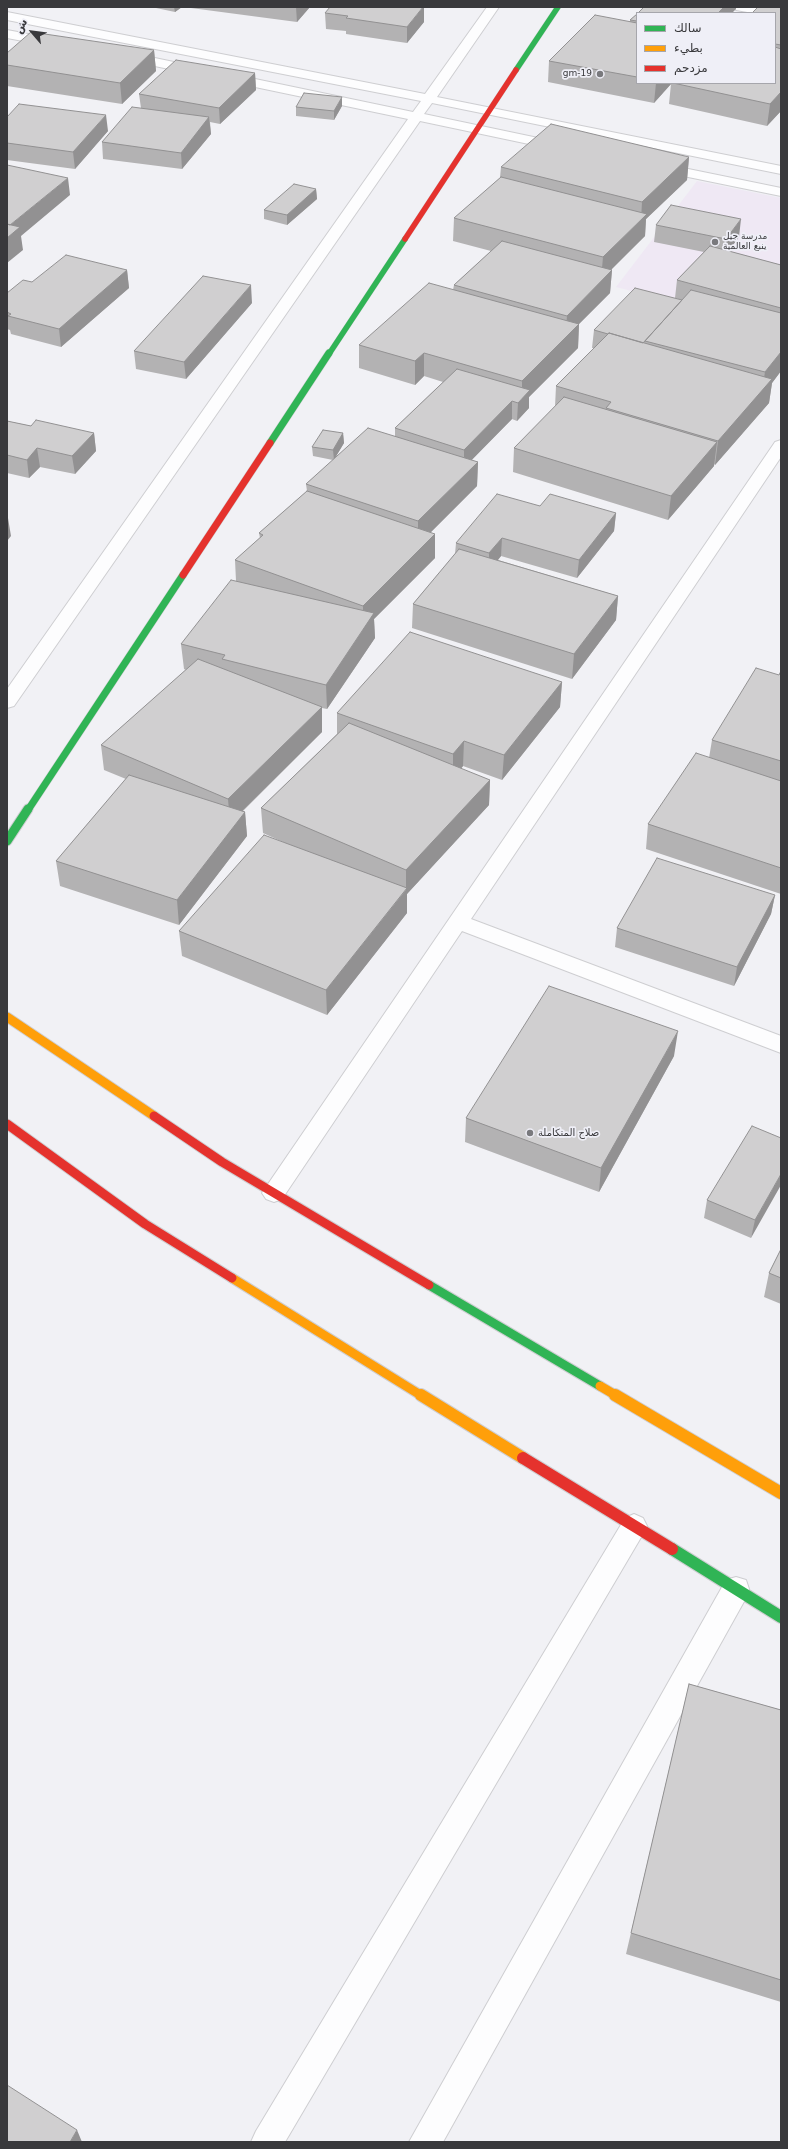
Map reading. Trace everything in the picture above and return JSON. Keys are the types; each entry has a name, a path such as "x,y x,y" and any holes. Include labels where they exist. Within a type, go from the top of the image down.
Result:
{"street":[{"path":"7,702 493,7"},
{"path":"7,841 558,7"},
{"path":"740,7 768,12"},
{"path":"7,16 781,170"},
{"path":"8,36 71,46"},
{"path":"116,54 578,150"},
{"path":"649,165 781,192"},
{"path":"274,1192 781,445"},
{"path":"458,922 781,1045"},
{"path":"7,1017 222,1162 781,1493"},
{"path":"7,1124 145,1224 781,1617"},
{"path":"267,2142 634,1526"},
{"path":"425,2142 736,1589"}],"shaded area":[{"name":"مدرسة جيل ينبع العالمية","path":"697,181 781,198 781,330 616,287"}],"building":[{"path":"330,7 423,7 407,27 346,18 348,16 325,13"},
{"path":"644,7 724,7 719,12 639,12"},
{"path":"758,7 781,7 781,45 776,44 776,12 753,12"},
{"path":"595,15 636,23 636,77 549,61"},
{"path":"636,15 636,21 630,20"},
{"path":"31,32 154,50 120,83 7,65 7,53"},
{"path":"776,47 781,49 781,92 770,104 678,84 776,84"},
{"path":"176,60 255,73 219,108 139,94"},
{"path":"304,93 342,97 334,111 296,107"},
{"path":"19,104 106,115 73,152 7,143 7,117"},
{"path":"132,107 209,117 181,153 102,142"},
{"path":"551,124 689,157 642,202 501,167"},
{"path":"7,165 68,178 10,225 7,224"},
{"path":"501,177 647,214 603,257 454,218"},
{"path":"294,184 316,189 287,215 264,210"},
{"path":"671,205 741,219 726,239 656,225"},
{"path":"7,224 20,227 7,238"},
{"path":"502,241 612,270 567,316 454,285"},
{"path":"710,246 781,265 781,308 677,280"},
{"path":"66,255 127,270 59,329 8,316 11,314 7,312 7,293 23,280 32,282"},
{"path":"203,276 251,285 184,362 134,351"},
{"path":"429,283 579,324 522,381 424,353 415,361 359,345"},
{"path":"635,288 682,300 643,343 594,330"},
{"path":"691,290 781,313 781,352 765,372 645,341"},
{"path":"609,333 772,379 718,441 606,408 611,402 556,386"},
{"path":"457,369 530,390 518,403 512,401 464,450 395,428"},
{"path":"564,397 717,442 671,496 514,448"},
{"path":"36,420 94,433 72,456 37,448 27,460 7,455 7,421 31,426"},
{"path":"368,428 478,462 418,521 306,484"},
{"path":"323,430 343,433 333,450 312,447"},
{"path":"307,491 435,534 363,606 235,560 263,535 259,533"},
{"path":"497,494 540,506 550,494 616,513 579,560 502,538 489,553 456,543"},
{"path":"459,549 618,596 574,654 413,604"},
{"path":"231,580 374,613 326,685 222,659 225,655 181,644"},
{"path":"410,632 562,682 504,755 464,741 453,754 337,713"},
{"path":"198,659 322,707 228,799 101,745"},
{"path":"756,668 779,675 781,671 781,761 712,740"},
{"path":"349,723 490,780 406,870 261,808"},
{"path":"696,753 781,781 781,868 648,824"},
{"path":"129,775 245,812 177,900 56,861"},
{"path":"264,835 407,888 326,990 179,931"},
{"path":"657,858 775,895 737,967 617,928"},
{"path":"549,986 678,1031 601,1168 466,1118"},
{"path":"752,1126 781,1138 781,1174 755,1220 707,1200"},
{"path":"781,1249 781,1278 769,1273"},
{"path":"689,1684 781,1710 781,1980 631,1933"},
{"path":"7,2085 77,2130 70,2142 7,2142"}],"traffic: fast":[{"path":"516,70 558,7"},
{"path":"270,443 405,239"},
{"path":"7,841 183,575"},
{"path":"429,1285 600,1386"},
{"path":"672,1549 781,1617"}],"traffic: slow":[{"path":"7,1017 154,1116"},
{"path":"232,1278 523,1458"},
{"path":"600,1386 781,1493"}],"traffic: jam":[{"path":"405,239 516,70"},
{"path":"183,575 270,443"},
{"path":"154,1116 222,1162 429,1285"},
{"path":"7,1124 145,1224 232,1278"},
{"path":"523,1458 672,1549"}],"place":[{"name":"gm-19","path":"600,74"},
{"name":"مدرسة جيل ينبع العالمية","path":"715,242"},
{"name":"صلاح المتكاملة","path":"530,1133"}]}
